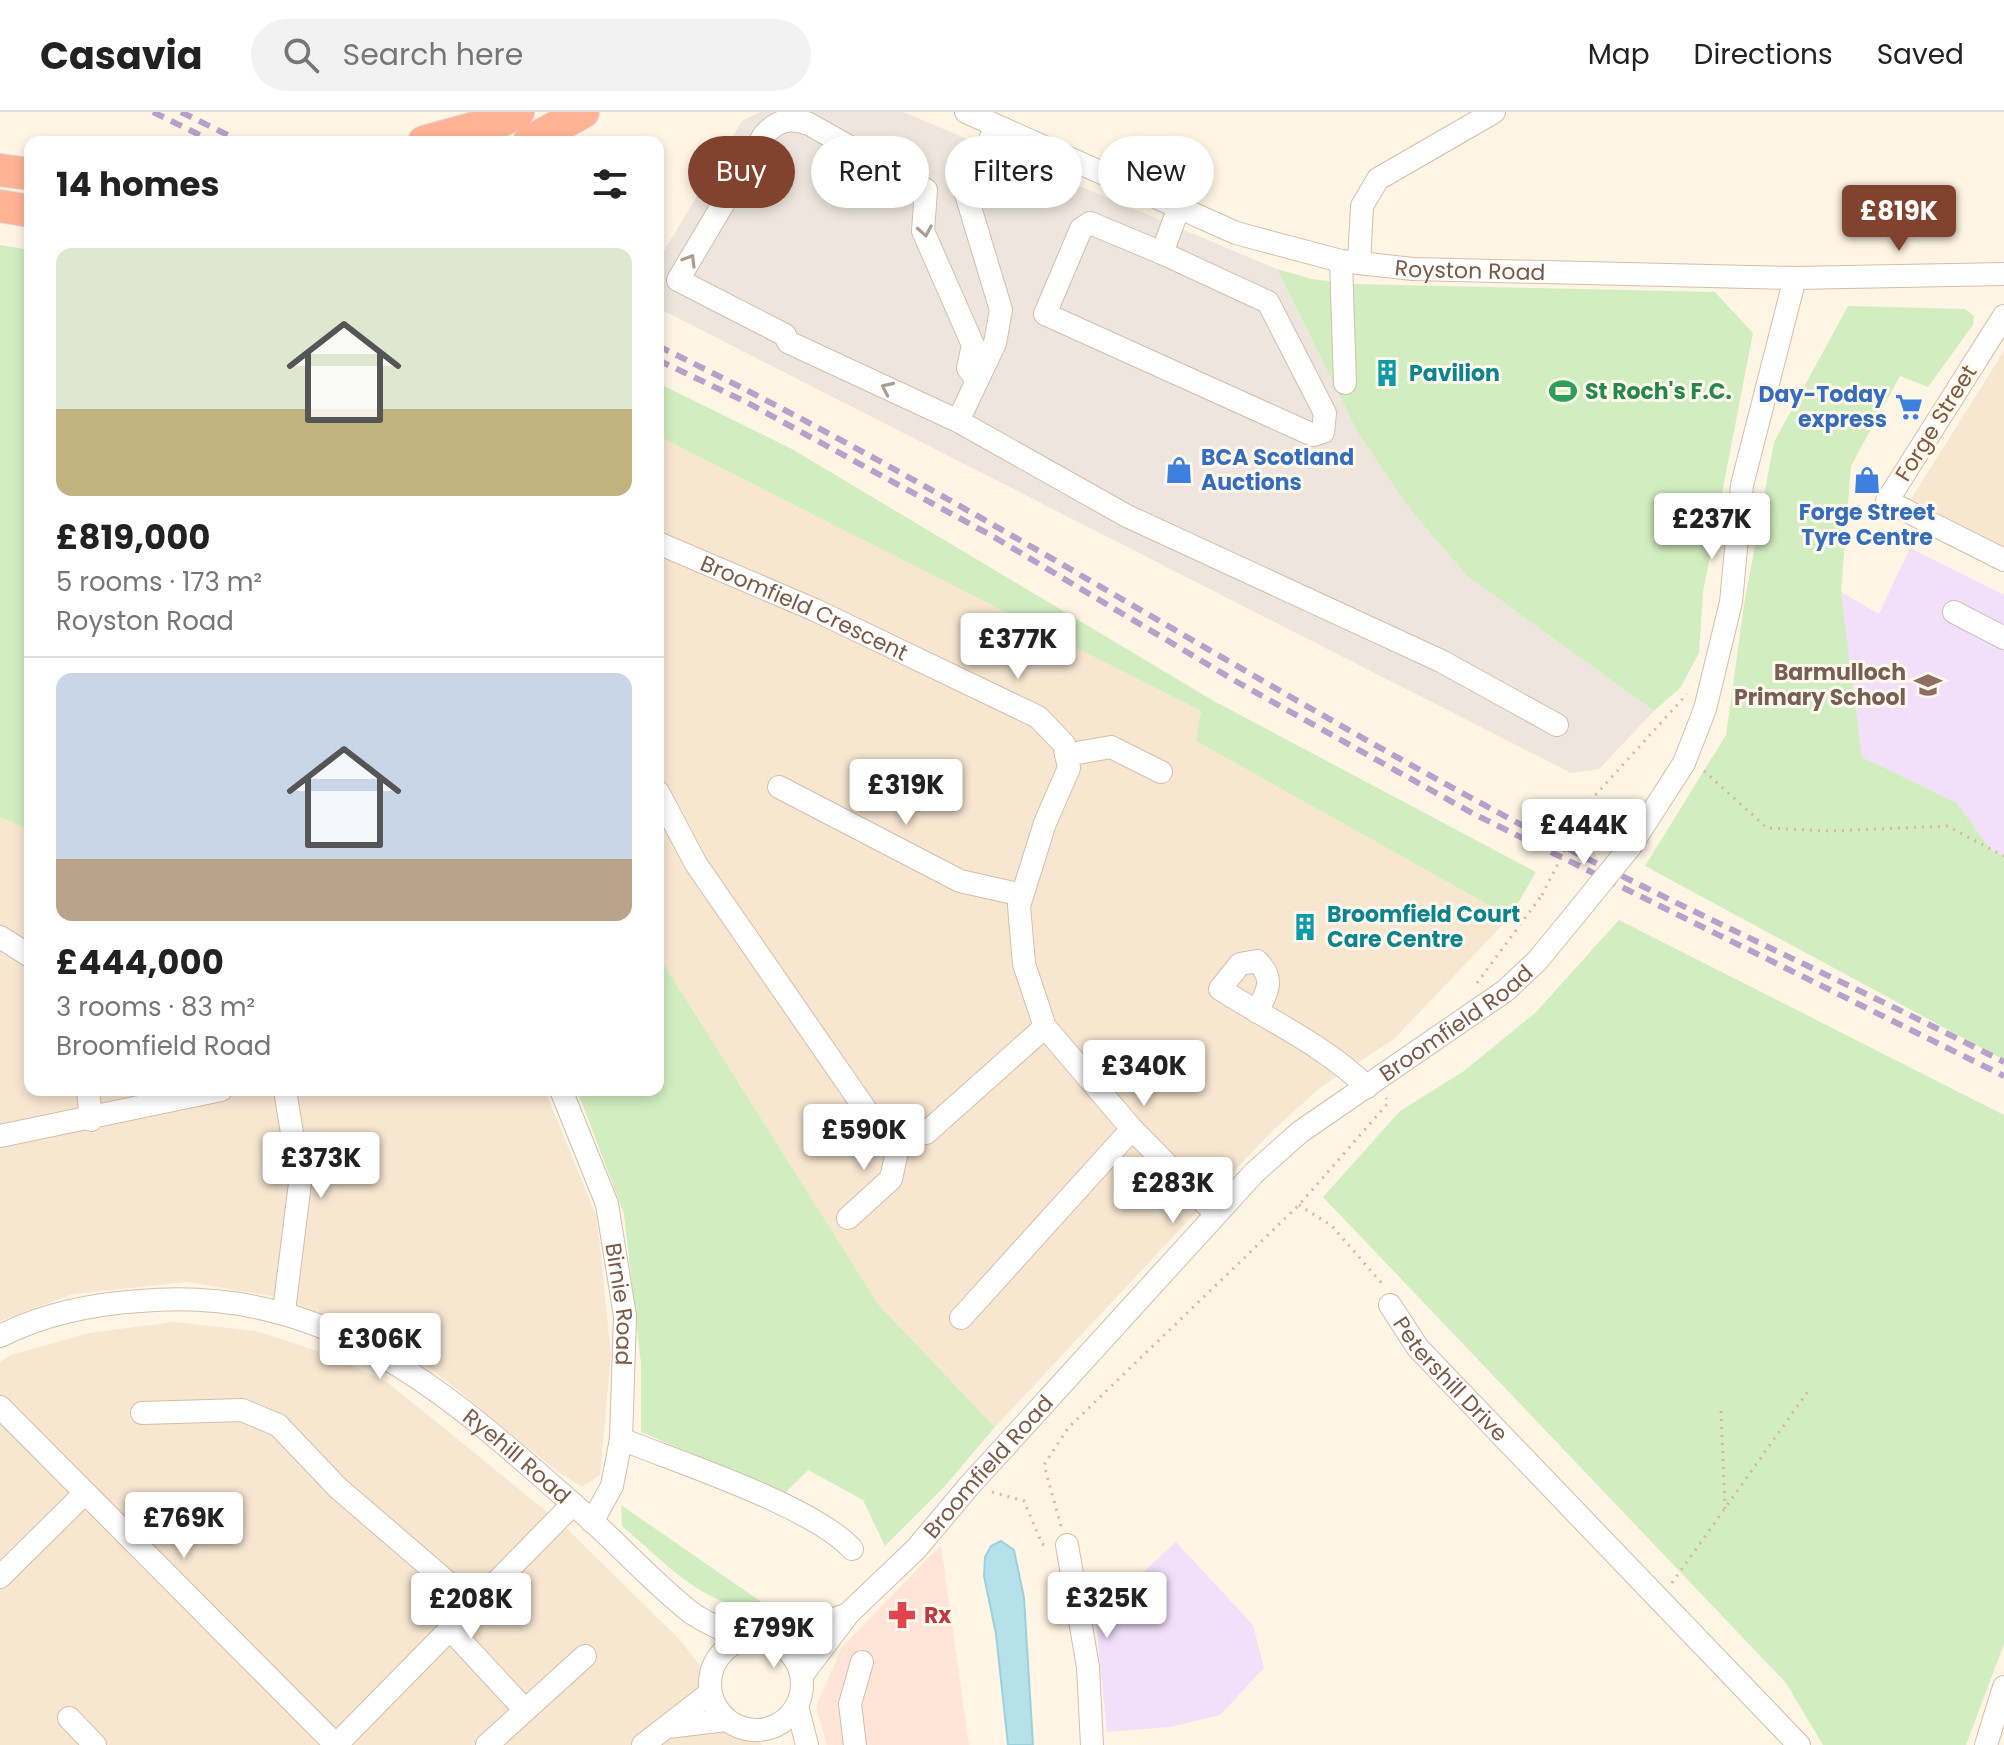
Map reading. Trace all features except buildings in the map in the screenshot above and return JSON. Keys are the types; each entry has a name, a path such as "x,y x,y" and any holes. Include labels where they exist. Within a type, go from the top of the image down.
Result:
{"highway":[{"path":"446,136 503,120 518,112"},
{"path":"540,136 583,112"},
{"path":"0,170 24,173"},
{"path":"0,206 24,210"}],"street":[{"name":"Royston Road","path":"966,112 1098,171"},
{"path":"1345,383 1350,262 1362,206 1378,179 1494,112"},
{"path":"977,381 968,368 973,345 923,231 926,190 809,124 791,119 776,124 764,135 678,280 785,335 788,342 958,421 1127,516 1441,661 1557,725"},
{"path":"958,421 1000,329 1001,310 966,194 996,126"},
{"path":"1162,253 1179,208"},
{"name":"Royston Road","path":"1181,208 1236,233 1350,262 1413,269 1795,278 2004,274"},
{"path":"1090,223 1162,253 1268,302 1325,413 1323,432 1313,435 1045,314 1081,229 1090,223"},
{"name":"Broomfield Road","path":"802,1675 849,1613 916,1549 1215,1213 1300,1132 1505,991 1537,961 1630,847 1687,754 1705,709 1731,602 1742,485 1795,278"},
{"name":"Forge Street","path":"2004,316 1887,501 2004,560"},
{"name":"Broomfield Crescent","path":"664,546 815,610 1038,717 1064,744 1066,755"},
{"path":"1954,612 2004,638"},
{"path":"1161,772 1111,747 1066,755 1069,768 1045,823 1019,906 1024,964 1045,1027 1132,1129 1215,1213"},
{"path":"779,787 960,881 1022,895"},
{"path":"664,803 696,864 879,1129 900,1138 926,1133 1045,1027"},
{"path":"0,937 24,952"},
{"path":"1257,1012 1271,983 1268,972 1257,961 1240,964 1220,989 1257,1012 1329,1052 1373,1083"},
{"path":"89,1096 91,1120"},
{"path":"0,1136 91,1120 195,1096"},
{"path":"284,1311 300,1183 286,1096"},
{"name":"Birnie Road","path":"563,1096 607,1204 625,1316 621,1439 612,1486 592,1522"},
{"path":"961,1318 1132,1129"},
{"path":"848,1218 891,1179 900,1138"},
{"name":"Ryehill Road","path":"0,1336 18,1327 118,1302 188,1297 284,1311 367,1346 438,1389 573,1504 691,1613 742,1639"},
{"name":"Petershill Drive","path":"1390,1305 1418,1348 1799,1745"},
{"path":"0,1407 336,1745 573,1504"},
{"path":"142,1413 242,1410 278,1425 338,1488 474,1605"},
{"path":"621,1439 786,1507 838,1533 852,1549"},
{"path":"0,1577 85,1493"},
{"path":"1068,1550 1088,1667 1092,1745"},
{"name":"Ryehill Road","path":"691,1613 715,1661"},
{"name":"Broomfield Road","path":"774,1641 849,1613"},
{"path":"450,1629 525,1710"},
{"path":"742,1639 774,1641 792,1654 802,1675 803,1689 797,1706 786,1720 762,1730 743,1729 726,1720 710,1693 709,1681 715,1661 725,1649 742,1639"},
{"path":"487,1745 585,1656"},
{"path":"855,1745 850,1704 862,1662"},
{"path":"1986,1745 2004,1687"},
{"path":"643,1745 710,1693"},
{"path":"797,1706 807,1745"},
{"path":"69,1718 95,1745"},
{"path":"666,1728 726,1720"},
{"path":"762,1730 781,1745"}],"path":[{"path":"1471,993 1542,895 1590,801 1714,665"},
{"path":"1687,754 1767,828 1830,831 1947,826 2004,856"},
{"path":"969,1486 1024,1501 1042,1544 1068,1550 1044,1465 1068,1428 1299,1205 1388,1103 1373,1083"},
{"name":"Petershill Drive","path":"1299,1205 1332,1226 1393,1297 1390,1305"},
{"path":"1661,1599 1811,1387"},
{"path":"1721,1411 1725,1509"}],"shaded area":[{"name":"BCA Scotland Auctions","path":"760,112 903,112 960,136 945,136 945,208 1082,208 1082,187 1098,194 1098,208 1132,208 1277,269 1358,433 1408,507 1467,576 1654,711 1599,769 1571,773 664,311 664,251 690,208 795,208 795,136 733,136 742,121"},
{"path":"2004,351 2004,546 1911,499"},
{"path":"664,439 1201,711 1196,741 1510,917 1394,1039 1321,1087 1271,1132 995,1427 878,1304 664,965"},
{"name":"Barmulloch Primary School","path":"1910,548 2004,595 2004,856 1991,850 1957,803 1862,757 1841,592 1879,614"},
{"path":"0,817 24,827 24,1096 547,1096 597,1218 611,1355 600,1475 582,1487 558,1472 405,1347 271,1296 187,1282 73,1294 0,1321"},
{"path":"174,1322 256,1331 327,1354 387,1382 562,1524 680,1640 762,1745 0,1745 0,1362 11,1355 89,1333"},
{"path":"1176,1542 1253,1625 1264,1668 1220,1715 1170,1727 1107,1732 1093,1595 1126,1588"},
{"path":"941,1545 969,1745 827,1745 816,1707 842,1647"}],"green space":[{"path":"0,245 24,249 24,827 0,817"},
{"path":"1277,269 1312,279 1353,284 1715,292 1753,333 1703,592 1699,653 1681,687 1654,711 1467,576 1408,507 1358,433"},
{"path":"1848,306 1965,309 1974,316 1973,325 1928,387 1900,376 1851,466 1841,592 1862,757 1957,803 1991,850 2004,856 2004,1060 1645,866 1726,735 1744,605 1774,442"},
{"path":"664,386 792,449 1212,700 1536,872 1510,917 1196,741 1201,711 664,439"},
{"path":"1619,920 2004,1115 2004,1644 1966,1745 1823,1745 1786,1683 1323,1197 1400,1111 1464,1071 1536,1012"},
{"path":"664,965 878,1304 995,1427 945,1486 885,1546 863,1500 808,1470 785,1493 641,1432 641,1364 624,1214 579,1096 664,1096"},
{"path":"621,1505 779,1614 730,1604 692,1585 622,1526"}],"water":[{"path":"1001,1541 1014,1550 1024,1598 1033,1745 1008,1745 996,1634 984,1576 985,1557 991,1546"}],"railway":[{"path":"153,112 202,136"},
{"path":"181,112 230,136"},
{"path":"664,349 763,398 968,510 1373,744 1540,835 2004,1062"},
{"path":"664,363 748,403 994,537 1237,682 1472,813 2004,1076"}],"place":[{"name":"Pavilion","path":"1387,373"},
{"name":"St Roch's F.C.","path":"1563,391"},
{"name":"Day-Today express","path":"1909,407"},
{"name":"BCA Scotland Auctions","path":"1179,470"},
{"name":"Forge Street Tyre Centre","path":"1867,480"},
{"name":"Barmulloch Primary School","path":"1928,685"},
{"name":"Broomfield Court Care Centre","path":"1305,927"},
{"name":"Rx","path":"902,1615"}]}
